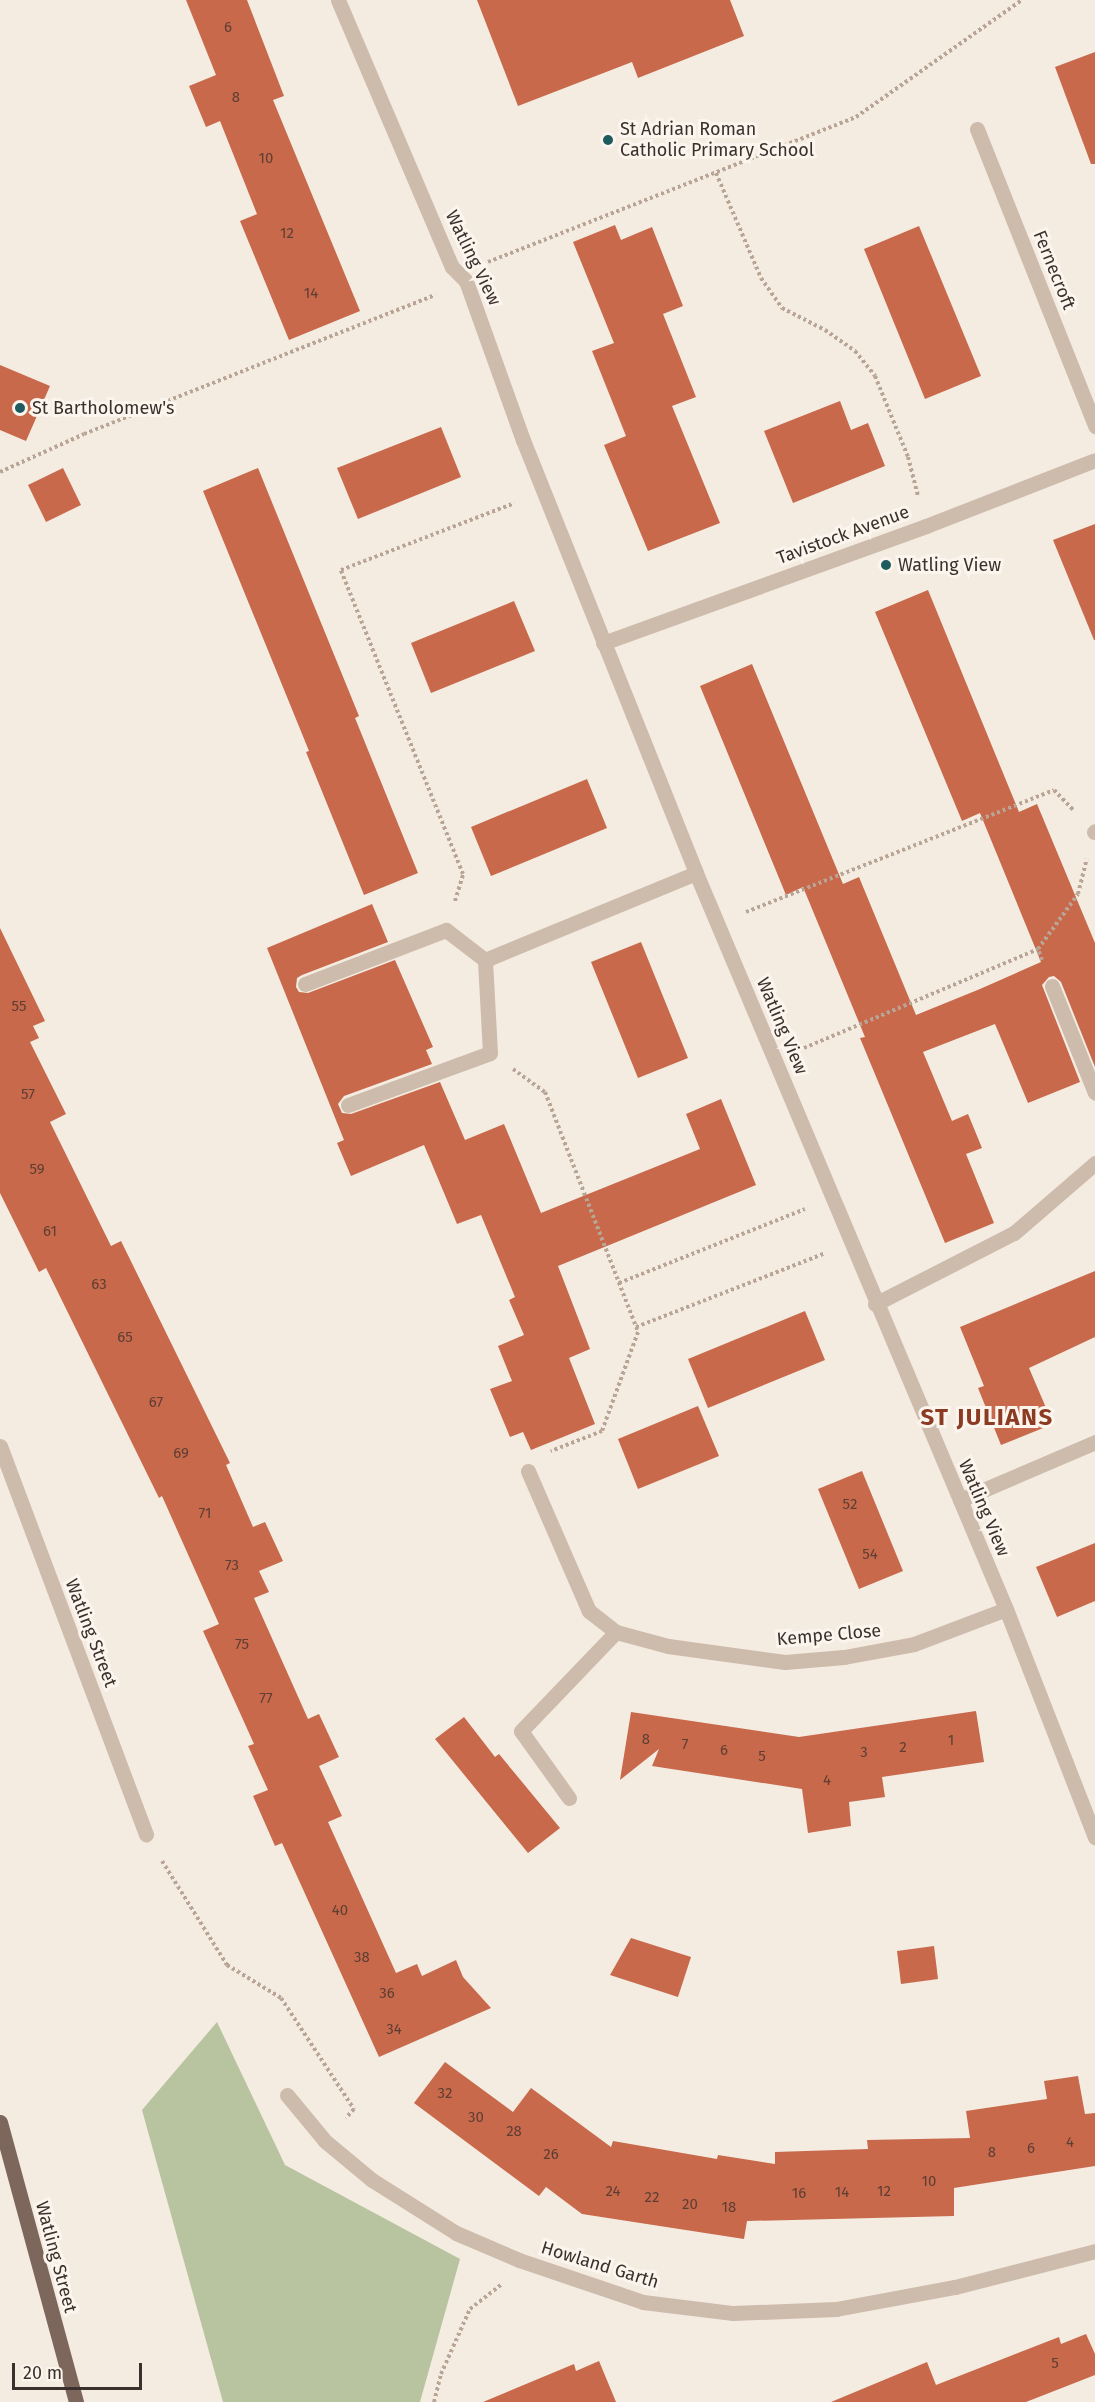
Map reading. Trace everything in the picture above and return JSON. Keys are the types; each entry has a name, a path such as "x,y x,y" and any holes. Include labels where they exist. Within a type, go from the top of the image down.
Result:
{"main road":[{"name":"Watling Street","path":"0,2122 76,2402"}],"street":[{"name":"Watling View","path":"338,0 452,267 466,281 603,643 850,1244 1005,1609 1095,1837"},
{"name":"Fernecroft","path":"976,129 1095,426"},
{"name":"Tavistock Avenue","path":"603,643 926,526 1095,460"},
{"path":"485,960 696,873"},
{"path":"305,984 446,930 485,960 490,1053 348,1105"},
{"path":"1052,986 1095,1093"},
{"path":"875,1304 1014,1233 1095,1163"},
{"path":"960,1500 1095,1442"},
{"name":"Watling Street","path":"0,1446 146,1835"},
{"path":"528,1470 589,1611 616,1632 521,1731 569,1798"},
{"name":"Kempe Close","path":"616,1632 668,1646 785,1662 844,1657 914,1644 1005,1609"},
{"name":"Howland Garth","path":"287,2095 325,2141 372,2180 456,2233 519,2260 643,2302 733,2313 836,2308 955,2287 1095,2251"}],"path":[{"path":"489,273 485,263 856,117 1022,0"},
{"path":"716,173 761,278 782,308 825,330 855,351 875,375 908,457 926,526"},
{"path":"0,472 84,434 443,292"},
{"path":"446,930 463,874 341,570 544,492"},
{"path":"717,923 1054,790 1094,832 1078,894 1038,949 775,1059"},
{"path":"1038,949 1052,986"},
{"path":"490,1053 545,1092 638,1332 602,1431 525,1461 528,1470"},
{"path":"619,1283 832,1198"},
{"path":"636,1327 850,1244"},
{"path":"146,1835 227,1965 281,1998 354,2109 325,2141"},
{"path":"434,2402 441,2374 470,2308 496,2291 519,2260"}],"green space":[{"path":"217,2022 285,2165 460,2259 420,2402 223,2402 142,2110"}],"building":[{"path":"186,0 247,0 284,96 273,100 360,311 289,340 240,221 257,214 220,121 206,127 189,86 216,75"},
{"path":"477,0 730,0 744,36 638,78 632,62 518,106"},
{"path":"1095,52 1095,164 1091,164 1055,67"},
{"path":"615,225 621,240 652,227 683,306 663,314 696,397 672,406 720,523 648,551 604,445 626,436 592,351 614,343 573,242"},
{"path":"919,226 981,376 925,399 864,249"},
{"name":"St Bartholomew's","path":"0,365 50,386 26,441 0,430"},
{"path":"840,401 851,430 868,423 885,466 793,503 764,431"},
{"path":"441,427 461,477 358,519 337,468"},
{"path":"63,468 81,505 46,522 28,485"},
{"path":"258,468 359,716 355,718 418,873 364,895 306,752 309,751 203,491"},
{"path":"1095,524 1095,640 1094,640 1053,540"},
{"path":"928,590 1019,812 1037,804 1095,943 1095,1067 1061,982 1054,976 1049,977 1042,985 1080,1082 1028,1103 995,1024 923,1052 952,1121 968,1114 982,1148 966,1154 994,1223 945,1243 860,1038 865,1037 803,887 786,895 700,686 752,664 843,884 859,877 916,1015 980,989 1041,962 980,813 962,821 875,612"},
{"path":"514,601 535,651 431,693 411,643"},
{"path":"587,779 607,828 491,876 471,827"},
{"path":"372,904 388,942 302,975 297,978 296,987 299,992 308,993 395,960 433,1047 426,1050 432,1064 344,1096 338,1104 342,1113 351,1114 440,1082 465,1140 504,1124 541,1213 700,1149 686,1114 721,1099 756,1185 558,1266 590,1349 569,1358 595,1424 531,1450 523,1432 510,1437 490,1389 512,1381 498,1346 524,1335 509,1300 515,1297 481,1215 457,1224 424,1145 351,1176 337,1143 344,1140 267,948"},
{"path":"0,928 45,1021 33,1026 39,1038 30,1042 66,1114 50,1122 111,1246 121,1241 230,1463 226,1465 253,1527 265,1522 283,1561 259,1571 269,1592 254,1598 308,1719 319,1714 339,1757 319,1766 342,1816 328,1822 396,1973 417,1964 422,1976 456,1960 463,1977 491,2008 379,2057 282,1843 275,1846 253,1796 268,1790 248,1746 254,1744 203,1631 219,1624 162,1496 159,1498 46,1268 39,1272 0,1193"},
{"path":"641,942 688,1058 638,1078 591,962"},
{"path":"1095,1271 1095,1337 1029,1368 1053,1424 1001,1445 978,1388 984,1386 960,1327"},
{"path":"805,1311 825,1360 708,1408 688,1359"},
{"path":"698,1406 719,1456 638,1489 618,1439"},
{"path":"862,1471 903,1571 859,1589 818,1489"},
{"path":"1095,1543 1095,1601 1057,1617 1036,1567"},
{"path":"976,1711 984,1762 882,1777 885,1797 849,1802 851,1826 808,1833 802,1789 652,1766 659,1749 620,1780 631,1712 799,1737"},
{"path":"464,1717 495,1757 499,1754 560,1828 528,1853 435,1739"},
{"path":"631,1938 691,1957 678,1997 610,1975"},
{"path":"934,1946 938,1979 901,1984 897,1951"},
{"path":"445,2062 513,2112 531,2088 611,2147 613,2141 717,2159 718,2155 775,2164 775,2152 868,2149 867,2140 970,2138 966,2111 1047,2099 1044,2081 1078,2076 1085,2114 1095,2113 1095,2166 954,2188 954,2216 747,2221 744,2239 582,2214 546,2187 539,2196 414,2103"},
{"path":"1086,2334 1095,2354 1095,2375 1026,2402 831,2402 927,2362 936,2385 1059,2337 1061,2344"},
{"path":"599,2361 616,2402 483,2402 574,2364 576,2371"}],"place":[{"name":"St Adrian Roman Catholic Primary School","path":"608,140"},
{"name":"St Bartholomew's","path":"20,408"},
{"name":"Watling View","path":"886,565"}],"district":[{"name":"ST JULIANS","path":"987,1418"}]}
